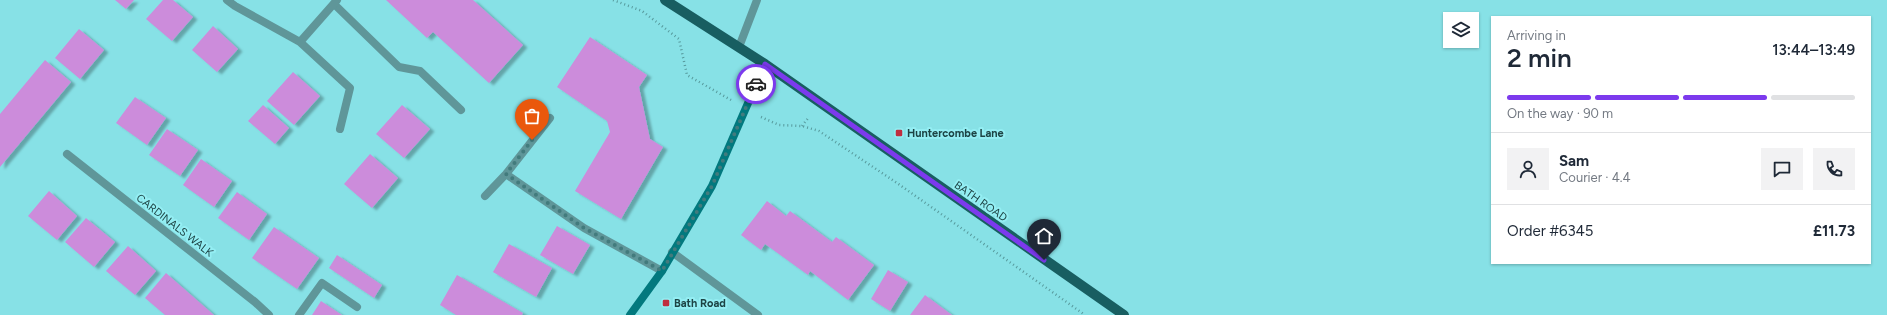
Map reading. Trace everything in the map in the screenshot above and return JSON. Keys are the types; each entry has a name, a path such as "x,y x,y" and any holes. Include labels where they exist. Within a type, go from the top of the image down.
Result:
{"main road":[{"name":"BATH ROAD","path":"665,0 765,64 1124,315"}],"street":[{"path":"227,0 235,6 300,42 350,88 340,129"},
{"path":"738,47 758,0"},
{"path":"300,42 335,2 398,67 420,71 461,110"},
{"path":"630,315 662,271 712,186 765,64"},
{"path":"485,196 506,174 550,118"},
{"name":"CARDINALS WALK","path":"67,154 256,302 269,315"},
{"path":"506,174 584,228 662,271"},
{"path":"672,252 758,315"},
{"path":"299,315 322,283 357,307"}],"path":[{"path":"613,0 642,11 679,39 687,75 779,126 802,126 819,131 897,183 1085,315"}],"building":[{"path":"115,0 134,0 126,9"},
{"path":"163,0 173,0 193,17 172,41 146,19"},
{"path":"386,0 473,0 523,45 489,83 433,32 427,38"},
{"path":"213,26 238,49 217,72 192,50"},
{"path":"79,29 104,50 80,79 55,58"},
{"path":"590,37 647,75 639,87 650,139 663,147 621,219 575,191 610,132 607,121 557,87"},
{"path":"45,60 71,82 0,167 0,114"},
{"path":"293,72 320,96 294,125 267,101"},
{"path":"135,97 166,118 147,145 116,123"},
{"path":"263,105 289,128 275,144 248,121"},
{"path":"402,105 430,129 404,158 376,134"},
{"path":"167,129 198,150 180,176 149,155"},
{"path":"370,154 398,178 372,208 344,184"},
{"path":"201,159 232,181 214,207 183,185"},
{"path":"49,191 77,216 57,240 28,216"},
{"path":"237,192 267,214 249,240 218,218"},
{"path":"767,201 786,216 790,211 832,242 836,237 874,265 848,300 810,271 808,275 765,244 761,250 741,235"},
{"path":"86,218 115,242 94,267 65,242"},
{"path":"557,226 590,245 573,274 540,255"},
{"path":"274,227 319,258 297,289 252,258"},
{"path":"509,244 552,268 536,297 493,272"},
{"path":"128,246 156,271 135,295 106,271"},
{"path":"337,255 382,285 374,298 329,268"},
{"path":"888,270 908,282 890,311 871,299"},
{"path":"166,273 214,315 165,315 145,298"},
{"path":"457,275 523,313 522,315 456,315 440,305"},
{"path":"925,295 952,315 910,315"},
{"path":"321,301 342,315 312,315"}],"way so far":[{"path":"532,140 506,174 584,228 662,271 712,186 756,84"}],"place":[{"name":"Huntercombe Lane","path":"899,133"},
{"name":"Bath Road","path":"666,303"}],"route":[{"path":"756,84 765,64 1044,260"}]}
